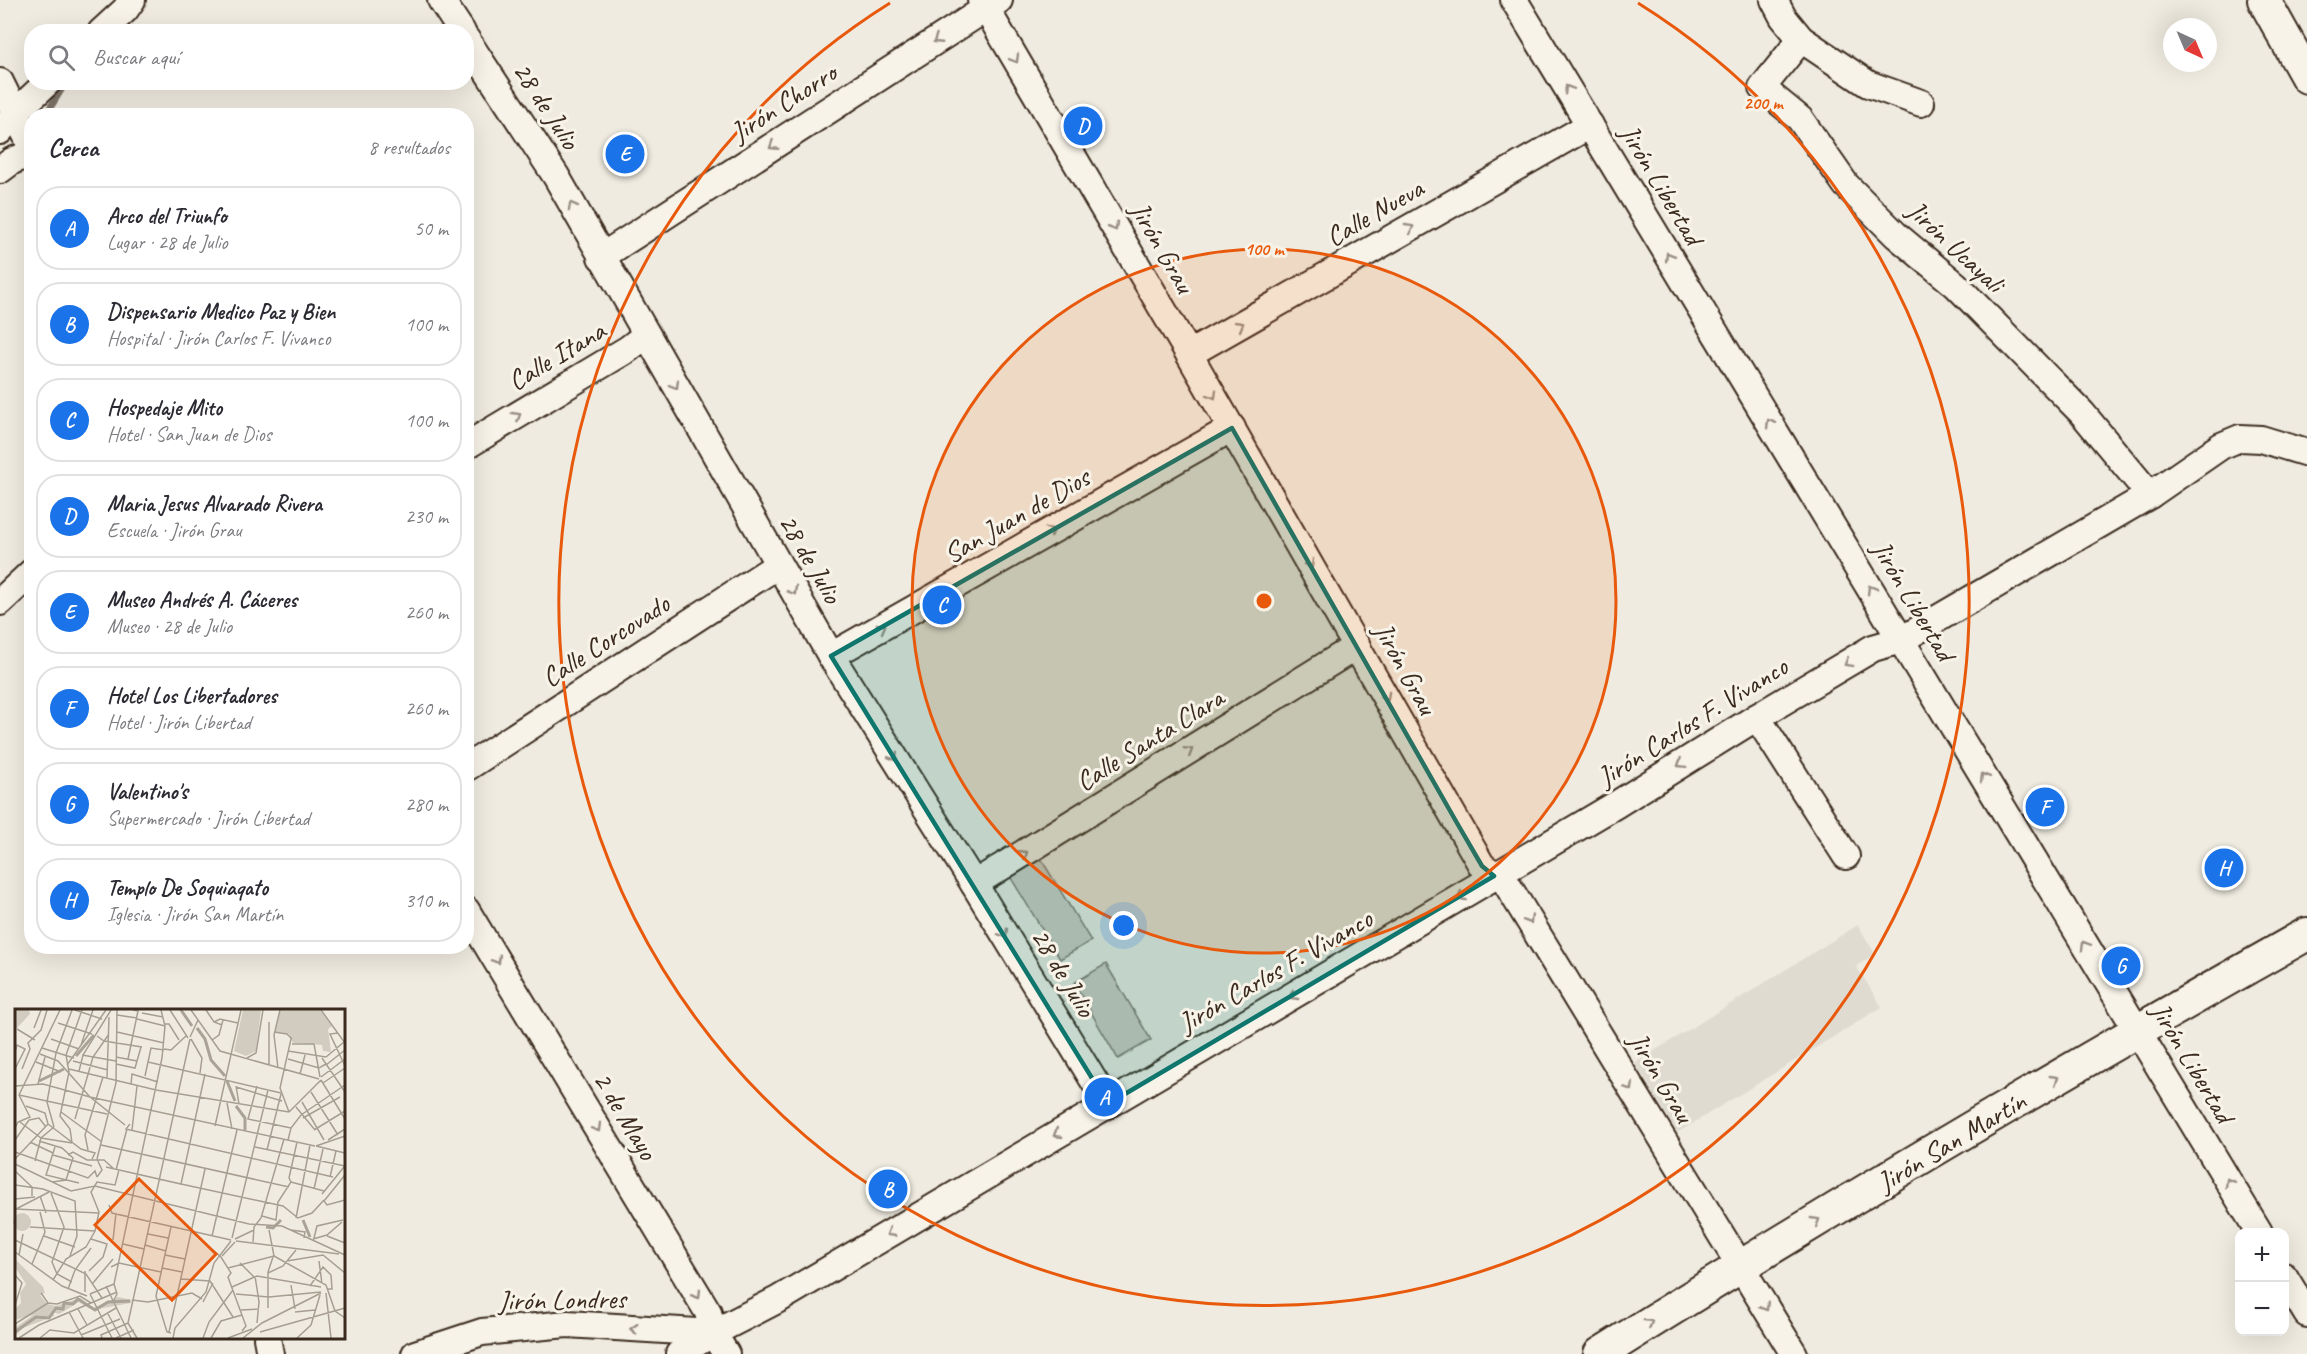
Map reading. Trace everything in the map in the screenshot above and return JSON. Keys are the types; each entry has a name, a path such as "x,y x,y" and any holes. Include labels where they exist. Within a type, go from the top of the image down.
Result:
{"street":[{"path":"441,0 457,24"},
{"name":"Jirón Libertad","path":"1514,0 2256,1228"},
{"path":"1774,0 1783,17 1801,39 1868,84 1921,103"},
{"path":"2264,0 2307,76"},
{"name":"Jirón Chorro","path":"601,257 989,3"},
{"name":"Jirón Grau","path":"989,3 1482,866 1494,876 1505,881 1794,1354"},
{"path":"109,24 129,5"},
{"name":"Jirón Ucayali","path":"1801,39 1762,88 1800,119 1846,185 1888,227 1956,285 2082,413 2150,495"},
{"name":"28 de Julio","path":"474,51 556,176 831,656 1108,1104"},
{"path":"0,82 22,136 12,161 0,170"},
{"path":"35,108 44,90"},
{"name":"Calle Nueva","path":"1189,354 1590,125"},
{"name":"Calle Itana","path":"474,441 628,349 646,335"},
{"name":"San Juan de Dios","path":"831,656 1232,428"},
{"path":"1901,639 2150,495 2221,446 2240,438 2261,439 2307,453"},
{"name":"Calle Corcovado","path":"474,763 778,565"},
{"path":"0,602 24,580"},
{"name":"Jirón Carlos F. Vivanco","path":"679,1354 720,1344 779,1299 1446,906 1873,648 1901,639"},
{"name":"Calle Santa Clara","path":"974,884 1357,645"},
{"path":"1757,717 1846,856"},
{"name":"2 de Mayo","path":"474,923 708,1312 720,1344"},
{"name":"Jirón San Martín","path":"1600,1354 1740,1266 2137,1031 2307,934"},
{"path":"2288,1282 2307,1314"},
{"name":"Jirón Londres","path":"415,1354 482,1332 567,1324 720,1344"},
{"path":"267,1339 270,1354"}],"highlighted area":[{"path":"1232,428 1482,866 1494,876 1108,1104 831,656"}],"shaded area":[{"path":"1038,854 1091,941 1060,959 1008,873"},
{"path":"1858,925 1875,954 1856,966 1882,1007 1677,1133 1635,1063"},
{"path":"1106,964 1151,1040 1118,1059 1074,983"}],"waterway":[{"path":"50,108 61,90"}],"place":[{"name":"Maria Jesus Alvarado Rivera","path":"1083,126"},
{"name":"Museo Andrés A. Cáceres","path":"625,154"},
{"name":"Hospedaje Mito","path":"942,605"},
{"name":"Hotel Los Libertadores","path":"2045,807"},
{"name":"Templo De Soquiaqato","path":"2224,868"},
{"name":"Valentino's","path":"2121,966"},
{"name":"Arco del Triunfo","path":"1104,1097"},
{"name":"Dispensario Medico Paz y Bien","path":"888,1189"}]}
